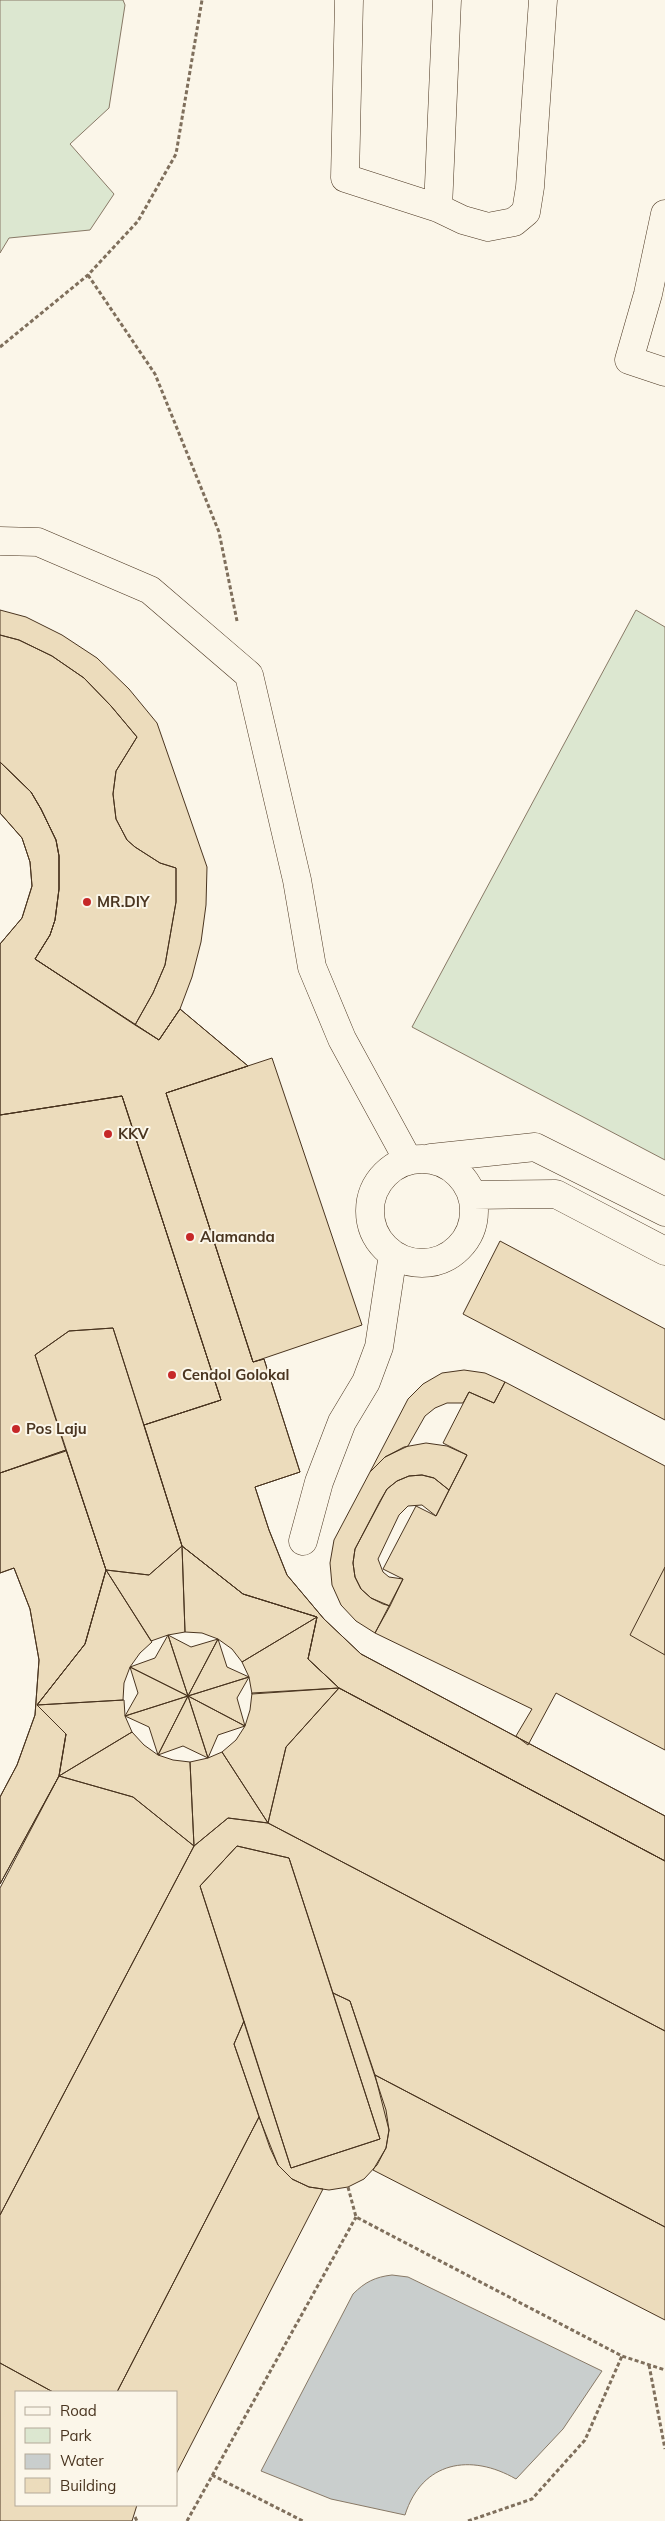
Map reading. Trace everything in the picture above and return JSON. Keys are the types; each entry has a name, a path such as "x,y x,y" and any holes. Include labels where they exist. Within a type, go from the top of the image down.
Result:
{"street":[{"path":"349,0 345,178 438,208 463,220 488,227 514,222 526,212 530,187 543,0"},
{"path":"438,208 446,0"},
{"path":"665,214 648,294 629,360 665,372"},
{"path":"0,541 38,542 150,590 249,675 297,880 312,966 342,1039 420,1159 458,1171 473,1195 474,1221 467,1236 463,1244 442,1259 418,1263 393,1254 377,1238 370,1213 374,1190 388,1171 420,1159 535,1147 665,1212"},
{"path":"473,1195 556,1194 665,1251"},
{"path":"303,1541 319,1482 342,1422 366,1382 379,1347 393,1254"}],"path":[{"path":"0,348 88,275 138,221 176,154 202,0"},
{"path":"88,275 119,318 159,382 219,532 249,675"},
{"path":"187,2521 356,2217 348,2187"},
{"path":"356,2217 622,2356 665,2370"},
{"path":"468,2521 532,2499 585,2440 622,2356"},
{"path":"649,2365 665,2449"},
{"path":"212,2476 304,2521"}],"green space":[{"path":"0,0 123,0 125,5 109,108 70,144 114,194 90,230 9,238 0,253"},
{"path":"636,610 665,627 665,1160 412,1027"}],"water":[{"path":"392,2275 408,2277 602,2371 563,2429 516,2479 482,2466 450,2467 436,2473 423,2483 413,2497 405,2515 331,2499 261,2471 353,2294 371,2281"}],"building":[{"path":"0,610 26,617 62,635 97,658 129,689 157,723 207,867 206,905 201,942 192,977 180,1009 159,1040 135,1025 153,993 165,965 176,902 176,868 160,863 135,847 127,840 116,819 113,794 116,771 137,737 84,678 52,656 19,640 0,635"},
{"path":"0,635 19,640 52,656 84,678 137,737 116,771 113,794 116,819 127,840 135,847 160,863 176,868 176,902 165,965 153,993 135,1025 35,959 50,935 55,920 59,889 59,856 56,840 31,792 0,762"},
{"name":"Alamanda","path":"0,762 31,792 56,840 59,856 59,889 55,920 50,935 35,959 159,1040 180,1009 248,1066 166,1093 253,1362 264,1359 300,1472 255,1487 269,1530 287,1575 324,1619 361,1654 665,1816 665,1861 339,1688 308,1659 317,1617 243,1594 182,1546 144,1425 221,1400 122,1096 0,1115 0,944 22,918 32,886 30,862 22,838 0,813"},
{"name":"Alamanda","path":"0,762 31,792 56,840 59,856 59,889 55,920 50,935 35,959 159,1040 180,1009 248,1066 166,1093 253,1362 264,1359 300,1472 255,1487 269,1530 287,1575 324,1619 361,1654 665,1816 665,1861 339,1688 308,1659 317,1617 243,1594 182,1546 144,1425 221,1400 122,1096 0,1115 0,944 22,918 32,886 30,862 22,838 0,813"},
{"path":"272,1058 362,1325 253,1362 166,1093"},
{"path":"122,1096 221,1400 144,1425 113,1328 69,1331 35,1355 66,1451 0,1473 0,1115"},
{"path":"500,1241 665,1329 665,1420 463,1314"},
{"path":"113,1328 182,1546 149,1575 106,1570 35,1355 69,1331"},
{"path":"464,1370 485,1373 505,1382 494,1403 469,1392 463,1403 447,1403 435,1408 425,1416 408,1446 385,1457 370,1472 408,1399 423,1384 442,1373"},
{"path":"505,1382 665,1466 665,1750 556,1693 528,1745 516,1736 532,1709 375,1633 403,1579 383,1569 416,1506 436,1516 467,1455 443,1443 469,1392 494,1403"},
{"path":"426,1443 447,1446 467,1455 449,1490 434,1478 422,1475 409,1476 397,1481 387,1489 355,1549 353,1563 355,1577 361,1589 371,1598 390,1606 375,1633 356,1621 341,1605 332,1585 330,1563 334,1540 370,1472 385,1457 404,1447"},
{"path":"66,1450 106,1570 85,1644 37,1705 66,1734 59,1776 0,1884 0,1797 17,1765 35,1715 39,1660 30,1609 14,1568 0,1573 0,1473"},
{"path":"66,1450 106,1570 85,1644 37,1705 66,1734 59,1776 0,1884 0,1797 17,1765 35,1715 39,1660 30,1609 14,1568 0,1573 0,1473"},
{"path":"422,1475 434,1478 449,1490 436,1516 422,1505 408,1506 399,1515 378,1559 383,1572 389,1577 403,1579 390,1606 371,1598 361,1589 355,1577 353,1563 355,1549 387,1489 397,1481 409,1476"},
{"path":"182,1546 243,1594 317,1617 242,1662 232,1649 218,1639 202,1633 185,1632"},
{"path":"182,1546 185,1632 151,1641 106,1570 149,1575"},
{"path":"665,1567 665,1655 630,1635"},
{"path":"106,1570 152,1642 140,1653 130,1667 124,1683 123,1700 37,1705 85,1644"},
{"path":"317,1617 308,1659 339,1688 252,1694 249,1677 242,1662"},
{"path":"168,1635 191,1647 218,1639 188,1696"},
{"path":"168,1635 188,1696 130,1667 155,1658"},
{"path":"218,1639 227,1667 249,1677 188,1696"},
{"path":"130,1667 188,1696 125,1716 138,1693"},
{"path":"249,1677 237,1698 245,1726 188,1696"},
{"path":"339,1688 286,1747 268,1823 222,1752 236,1740 245,1726 250,1710 252,1693"},
{"path":"339,1688 665,1861 665,2031 268,1823 286,1747"},
{"path":"188,1696 245,1726 218,1735 208,1758"},
{"path":"188,1696 158,1755 149,1727 125,1716"},
{"path":"188,1696 208,1758 183,1746 158,1755"},
{"path":"124,1700 125,1716 132,1732 59,1776 66,1734 37,1705"},
{"path":"132,1732 144,1745 158,1755 173,1760 190,1762 194,1846 133,1797 59,1776"},
{"path":"222,1752 268,1823 228,1818 194,1846 190,1762 208,1758"},
{"path":"59,1776 133,1797 194,1846 0,2215 0,1888"},
{"path":"228,1818 268,1823 665,2031 665,2227 375,2075 350,2001 333,1993 289,1858 237,1846 200,1886 244,2021 234,2044 259,2117 118,2391 51,2391 0,2363 0,2215 194,1846"},
{"path":"237,1846 289,1858 380,2139 291,2168 200,1886"},
{"path":"333,1993 350,2001 386,2110 389,2130 386,2148 377,2165 364,2179 348,2187 329,2190 309,2187 292,2179 278,2165 270,2148 234,2044 244,2021 291,2168 380,2139"},
{"path":"375,2075 665,2227 665,2320 373,2170 386,2148 389,2130"},
{"path":"259,2117 278,2165 292,2179 309,2187 323,2189 178,2470 178,2391 118,2391"},
{"path":"0,2363 51,2391 15,2391 15,2506 137,2506 132,2521 0,2521"}],"place":[{"name":"MR.DIY","path":"87,902"},
{"name":"KKV","path":"108,1134"},
{"name":"Alamanda","path":"190,1237"},
{"name":"Cendol Golokal","path":"172,1375"},
{"name":"Pos Laju","path":"16,1429"}]}
